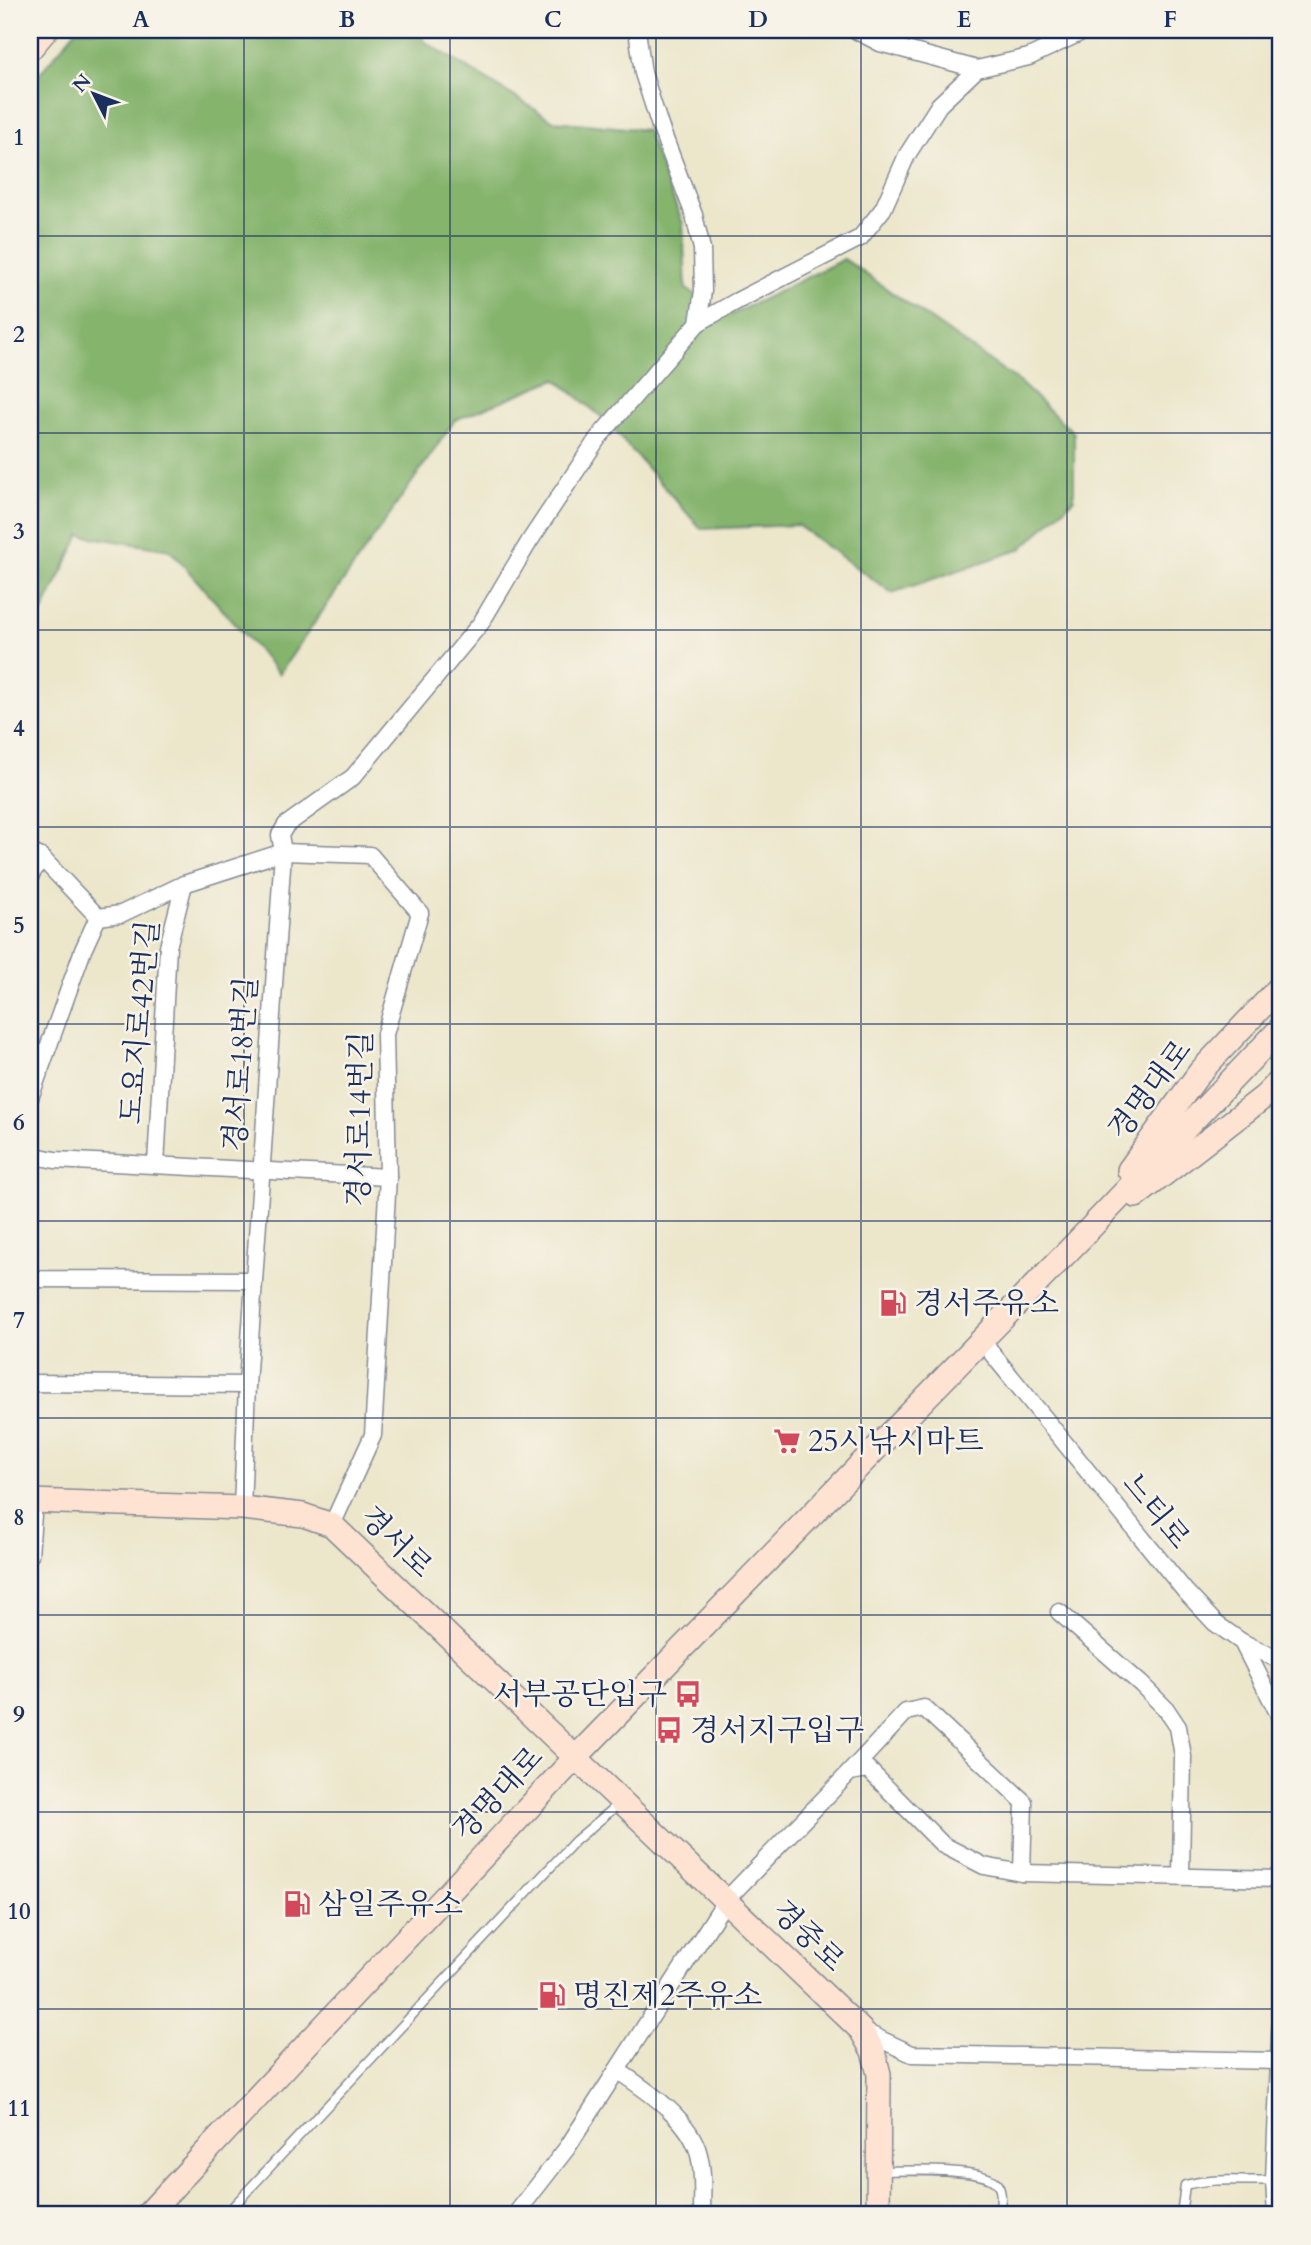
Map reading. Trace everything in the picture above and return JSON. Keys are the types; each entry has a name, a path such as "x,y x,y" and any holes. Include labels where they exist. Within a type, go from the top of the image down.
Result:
{"main road":[{"path":"30,49 46,30"},
{"name":"경명대로","path":"1078,1241 1200,1072 1281,986"},
{"name":"경명대로","path":"146,2215 576,1757 1078,1241 1281,1028"},
{"name":"경명대로","path":"1078,1241 1265,1096 1281,1080"},
{"name":"경서로","path":"32,1501 242,1508 303,1515 332,1525 576,1757"},
{"name":"경중로","path":"576,1757 861,2030 873,2051 879,2074 878,2215"}],"street":[{"path":"638,30 643,73 694,215 702,248 703,291 698,323"},
{"path":"855,30 880,43 977,69 1029,57 1086,30"},
{"path":"698,323 860,238 883,209 906,155 939,105 977,69"},
{"name":"경서로18번길","path":"242,1508 247,1385 283,852 280,835 286,825 353,777 481,623 529,542 598,438 698,323"},
{"name":"경서로14번길","path":"98,917 121,914 184,884 283,852 370,855 420,913 385,1034 388,1177 373,1435 332,1525"},
{"path":"30,877 35,854"},
{"path":"30,1098 83,950 98,917 35,854"},
{"name":"도요지로42번길","path":"156,1165 168,947 184,884"},
{"name":"도요지로42번길","path":"30,1154 55,1160 388,1177"},
{"path":"30,1277 254,1280"},
{"name":"느티로","path":"981,1340 1185,1591 1215,1623 1242,1642 1281,1720"},
{"path":"30,1384 247,1385"},
{"path":"30,1555 32,1501"},
{"path":"1059,1612 1141,1684 1166,1709 1178,1727 1182,1756 1181,1875"},
{"path":"1242,1642 1281,1661"},
{"path":"515,2215 567,2148 726,1900 906,1712 924,1709 1024,1802 1022,1873"},
{"path":"850,1772 868,1769 943,1845 984,1866 1022,1873 1181,1875 1281,1880"},
{"path":"1276,2215 1274,2180 1281,2014"},
{"path":"861,2030 912,2054 1281,2061"},
{"path":"617,2070 660,2101 682,2123 699,2153 702,2215"}],"lane":[{"path":"225,2215 575,1841 622,1801"},
{"path":"878,2171 936,2171 987,2177 997,2183 1001,2192 999,2215"},
{"path":"1181,2215 1185,2185 1230,2180 1274,2180"}],"green space":[{"path":"76,30 420,30 424,41 554,121 646,130 683,224 686,289 731,315 844,259 1017,380 1074,433 1074,499 1021,549 892,593 797,525 701,529 604,419 556,379 455,420 279,674 170,550 80,535 30,638 30,85"}],"place":[{"name":"경서주유소","path":"893,1303"},
{"name":"25시낚시마트","path":"787,1441"},
{"name":"서부공단입구","path":"688,1694"},
{"name":"경서지구입구","path":"669,1730"},
{"name":"삼일주유소","path":"297,1904"},
{"name":"명진제2주유소","path":"552,1995"}]}
